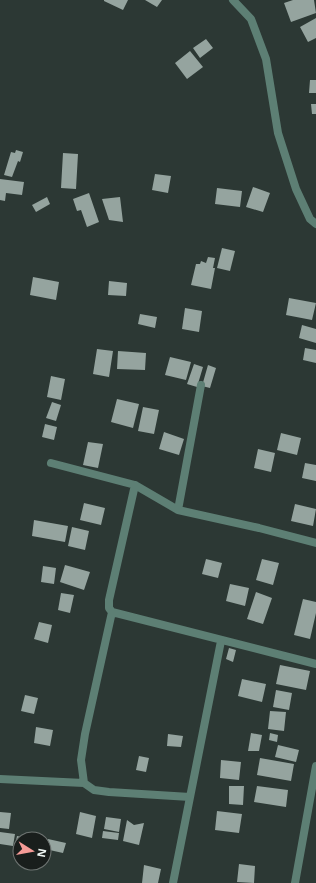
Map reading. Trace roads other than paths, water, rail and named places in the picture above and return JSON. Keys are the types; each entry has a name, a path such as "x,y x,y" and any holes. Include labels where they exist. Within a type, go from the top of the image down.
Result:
{"street":[{"path":"232,0 251,19 266,59 278,133 296,189 310,219 316,224"},
{"path":"178,510 201,385"},
{"path":"52,463 135,485 178,510 259,528 316,543"},
{"path":"135,485 108,600 109,608 112,612 316,664"},
{"path":"84,783 80,760 84,734 112,612"},
{"path":"173,883 221,641"},
{"path":"295,883 316,766"},
{"path":"0,780 84,783 94,790 109,792 190,796"}]}
